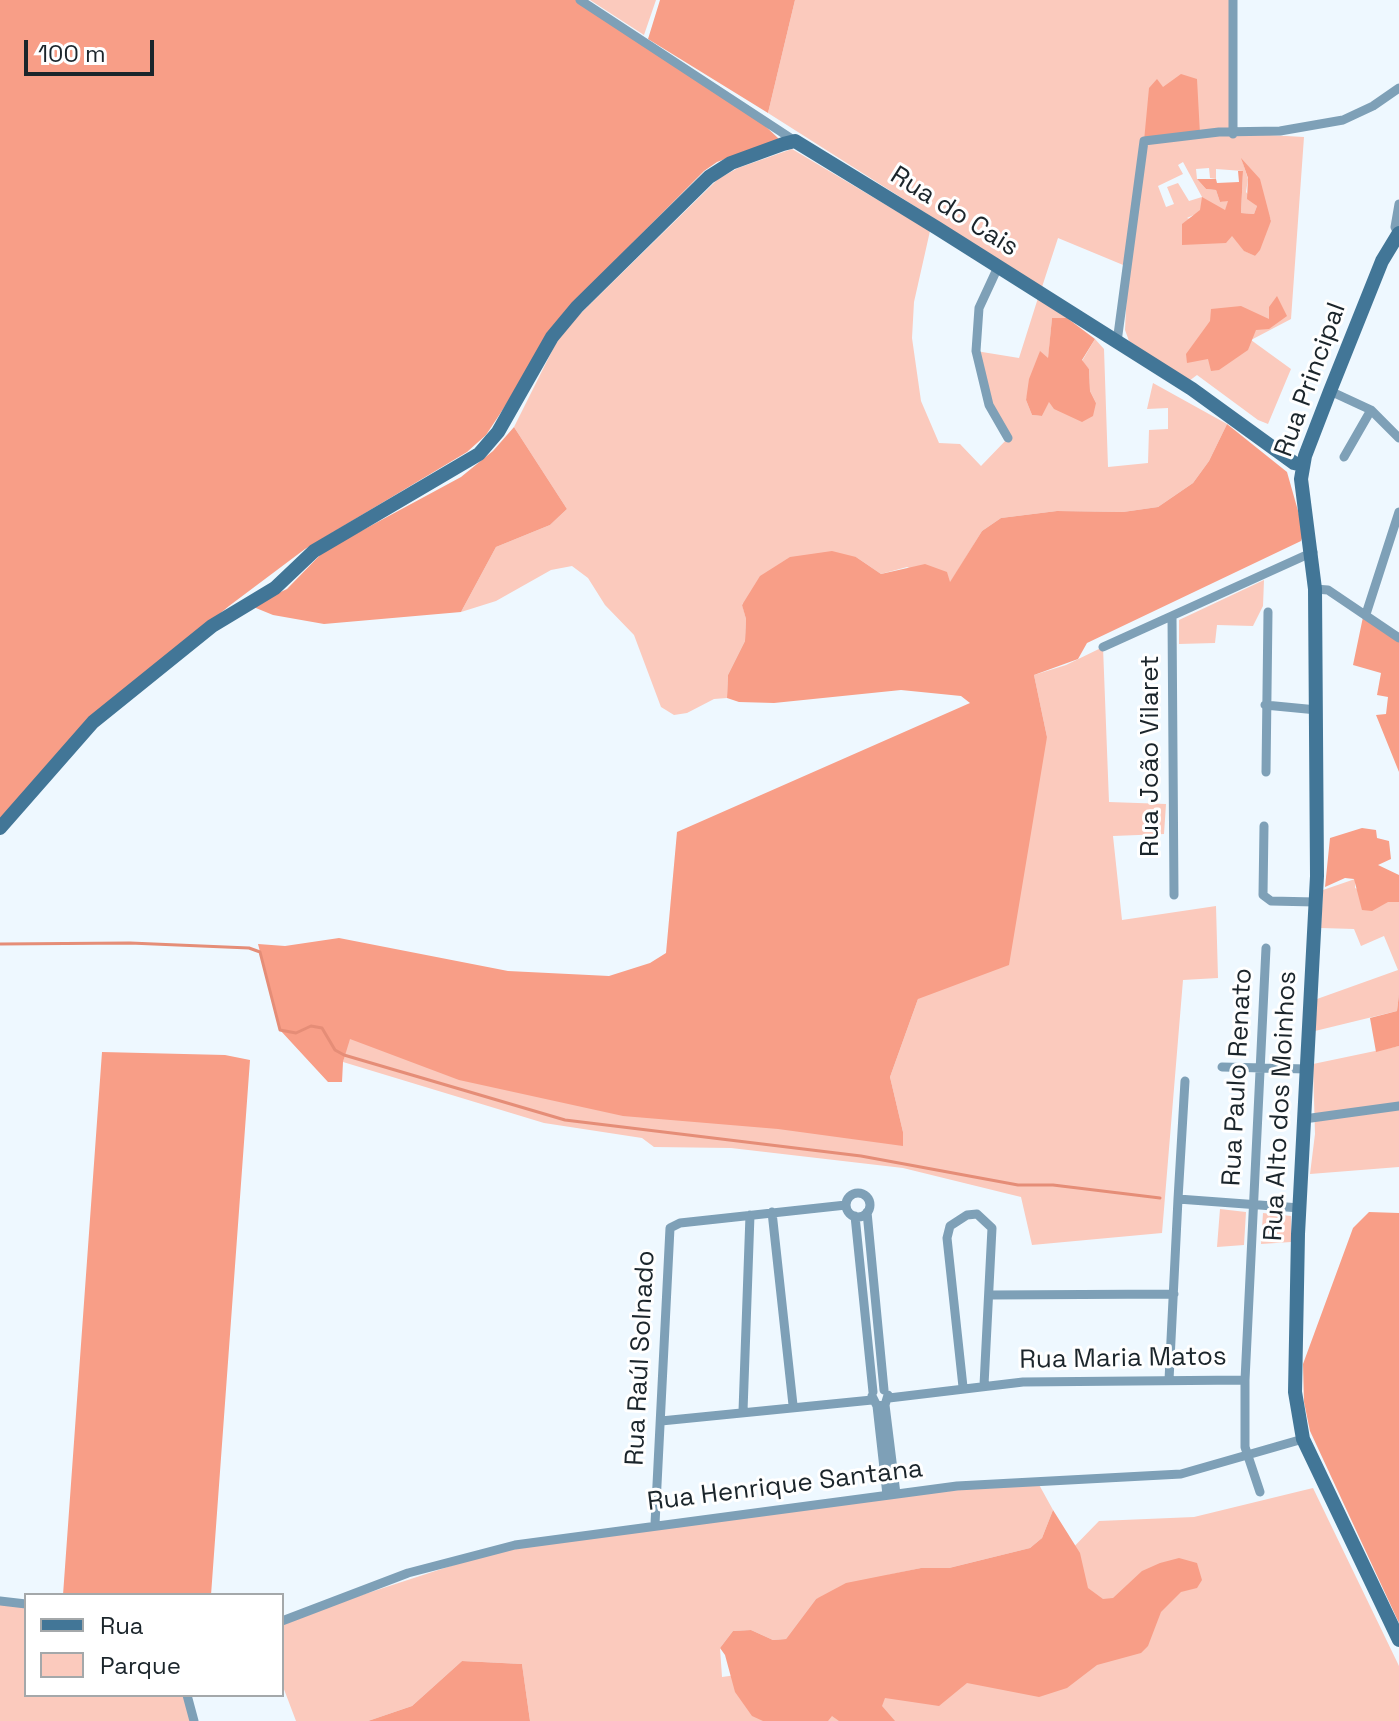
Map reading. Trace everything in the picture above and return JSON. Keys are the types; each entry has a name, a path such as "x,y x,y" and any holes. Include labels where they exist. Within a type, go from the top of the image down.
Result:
{"street":[{"name":"Rua do Cais","path":"580,0 795,141 1117,342 1302,465"},
{"path":"1233,0 1233,134"},
{"path":"1117,342 1144,141 1280,131 1343,120 1373,106 1399,88"},
{"path":"0,828 93,722 212,626 286,580 314,551 479,454 498,432 552,337 567,317 697,188 731,163 795,141"},
{"path":"1398,233 1395,227 1399,204"},
{"name":"Rua Principal","path":"1313,552 1302,492 1302,465 1382,261 1398,233"},
{"path":"998,267 979,308 976,351 989,405 1008,438"},
{"path":"1330,391 1371,410 1399,438"},
{"path":"1344,457 1371,410"},
{"path":"1366,614 1399,512"},
{"path":"1103,647 1313,552"},
{"name":"Rua Alto dos Moinhos","path":"1313,552 1317,710 1315,902 1300,1208 1295,1392 1303,1439 1399,1640"},
{"path":"1315,589 1328,590 1399,638"},
{"path":"1266,772 1268,612"},
{"name":"Rua João Vilaret","path":"1172,616 1174,895"},
{"path":"1265,705 1317,710"},
{"path":"1264,826 1263,895 1271,901 1315,902"},
{"name":"Rua Paulo Renato","path":"1245,1380 1266,948"},
{"path":"1222,1067 1307,1069"},
{"path":"1169,1380 1185,1081"},
{"path":"1304,1119 1399,1106"},
{"path":"880,1399 867,1212 869,1202 862,1194 851,1195 846,1205 855,1216 892,1495"},
{"path":"1178,1199 1300,1208"},
{"name":"Rua Raúl Solnado","path":"655,1524 670,1228 680,1223 846,1205"},
{"path":"772,1212 793,1405"},
{"path":"855,1216 867,1212"},
{"path":"963,1387 947,1238 950,1226 967,1215 977,1214 992,1228 984,1385"},
{"path":"743,1411 750,1215"},
{"path":"990,1295 1174,1294"},
{"name":"Rua Maria Matos","path":"661,1421 984,1385 1245,1380 1248,1456 1260,1492"},
{"name":"Rua Henrique Santana","path":"284,1620 385,1580 485,1552 655,1524 892,1495 1017,1482 1181,1474 1303,1439"},
{"path":"0,1601 24,1604"},
{"path":"188,1697 194,1721"}],"green space":[{"path":"590,0 656,0 644,35"},
{"path":"795,0 1233,0 1233,133 1304,137 1291,319 1251,340 1291,369 1268,424 1197,375 1189,381 1129,341 1125,330 1128,267 1058,238 1042,287 768,113","holes":["1242,160 1271,220 1255,256 1245,251 1232,235 1187,218 1214,206 1225,211 1229,200 1220,202 1216,190 1206,189 1197,179 1196,169 1209,168 1210,178 1216,179 1216,169 1243,171 1241,213 1254,214 1257,206 1246,192 1248,179","1183,162 1202,197 1189,201 1178,183 1167,187 1174,204 1166,207 1158,186 1183,174 1178,165"]},
{"path":"792,149 930,231 914,302 912,338 921,401 939,443 960,444 981,466 1008,438 996,418 976,351 1019,358 1038,298 1067,318 1052,318 1048,360 1040,352 1026,400 1032,415 1042,416 1049,401 1096,403 1090,391 1089,369 1082,361 1095,339 1104,349 1108,467 1148,463 1149,430 1168,429 1168,408 1147,409 1153,383 1227,424 1209,461 1193,483 1158,507 1123,512 1057,511 1001,518 982,531 950,583 907,567 881,574 856,557 742,604 746,619 745,641 728,675 727,698 714,699 687,713 674,715 661,707 634,635 605,605 588,578 572,566 551,570 496,601 461,612 496,547 550,525 567,509 514,427 556,343 574,320 718,179 738,168"},
{"path":"1264,580 1263,606 1253,626 1217,625 1215,643 1179,644 1179,620"},
{"path":"1103,647 1109,802 1166,804 1164,834 1113,836 1122,920 1216,906 1218,978 1183,980 1162,1233 1032,1245 1021,1197 903,1168 731,1148 654,1147 642,1138 544,1123 343,1062 349,1037 903,1132 890,1077 918,999 1047,737 1034,675 1066,665"},
{"path":"1355,879 1355,888 1388,902 1399,902 1399,994 1397,1011 1315,1031 1317,999 1398,970 1384,936 1361,946 1354,929 1321,928 1323,890"},
{"path":"1399,1046 1399,1167 1310,1174 1315,1134 1313,1064"},
{"path":"1220,1209 1246,1212 1244,1245 1217,1247"},
{"path":"1263,1213 1291,1216 1291,1242 1261,1244"},
{"path":"1037,1481 1053,1510 1042,1538 1030,1548 949,1568 921,1568 888,1575 816,1599 786,1639 773,1640 751,1630 733,1631 720,1648 722,1677 822,1663 1024,1598 1099,1521 1194,1517 1313,1488 1399,1666 1399,1721 530,1721 522,1664 462,1661 412,1706 368,1721 296,1721 284,1689 284,1620 515,1545 659,1524"},
{"path":"0,1601 24,1604 24,1697 188,1697 194,1721 0,1721"}],"shaded area":[{"path":"0,0 577,0 761,122 779,139 717,162 704,171 573,303 486,435 467,452 305,549 229,606 75,734 0,819"},
{"path":"660,0 795,0 768,113 648,39"},
{"path":"1181,74 1197,79 1200,134 1144,141 1149,88 1157,79 1163,87"},
{"path":"1241,158 1260,179 1271,221 1260,250 1255,256 1244,251 1232,236 1226,243 1182,245 1182,224 1200,210 1202,197 1225,210 1228,201 1220,202 1216,190 1206,189 1197,179 1216,179 1217,183 1239,182 1238,171 1243,171 1241,213 1254,214 1257,206 1247,199 1248,178"},
{"path":"1277,296 1287,316 1269,329 1256,330 1248,350 1219,370 1211,371 1208,359 1187,363 1186,354 1210,321 1211,309 1241,306 1269,319 1269,307"},
{"path":"1052,318 1067,318 1095,339 1082,360 1089,369 1090,391 1096,403 1093,416 1082,422 1054,409 1049,402 1042,416 1032,415 1026,400 1029,379 1040,351 1048,358"},
{"path":"1227,424 1287,472 1304,532 1301,541 1087,643 1078,659 1034,675 1047,737 1009,965 918,999 890,1077 903,1132 903,1146 778,1129 623,1116 459,1080 350,1039 343,1062 342,1082 328,1082 280,1030 258,944 285,946 339,938 508,971 609,976 650,963 666,953 677,832 970,703 961,696 901,690 774,703 739,702 727,698 728,675 745,641 746,619 742,605 760,576 790,557 832,551 856,557 881,574 925,564 947,572 950,582 982,531 1001,518 1057,511 1123,512 1158,507 1193,483 1209,461"},
{"path":"514,427 567,509 550,525 496,547 461,612 324,624 273,615 251,606 287,589 324,551 461,477 493,451"},
{"path":"1363,617 1399,641 1399,772 1376,715 1386,714 1388,697 1377,695 1381,673 1353,665"},
{"path":"1362,828 1376,830 1377,838 1389,841 1391,859 1378,865 1399,875 1399,902 1388,902 1372,911 1362,910 1354,879 1345,878 1325,887 1330,838"},
{"path":"1399,994 1399,1046 1376,1052 1370,1018 1397,1011"},
{"path":"102,1052 225,1055 250,1060 211,1593 63,1593"},
{"path":"1369,1212 1399,1213 1399,1623 1310,1431 1304,1402 1303,1364 1353,1228"},
{"path":"1053,1510 1080,1553 1088,1588 1103,1599 1113,1598 1142,1571 1160,1563 1179,1558 1197,1563 1202,1580 1197,1588 1181,1592 1161,1612 1148,1646 1141,1653 1097,1665 1067,1688 1039,1697 967,1683 939,1706 885,1698 882,1706 895,1721 839,1721 832,1716 828,1721 763,1721 752,1716 735,1692 725,1655 720,1648 733,1631 751,1630 773,1640 786,1639 816,1599 846,1583 921,1568 949,1568 1030,1548 1042,1538"},
{"path":"462,1661 522,1664 530,1721 368,1721 412,1706"}],"waterway":[{"path":"0,944 130,943 249,948 260,952 280,1030 296,1033 311,1026 322,1028 335,1050 344,1055 565,1120 861,1156 1018,1185 1053,1185 1160,1198"}]}
